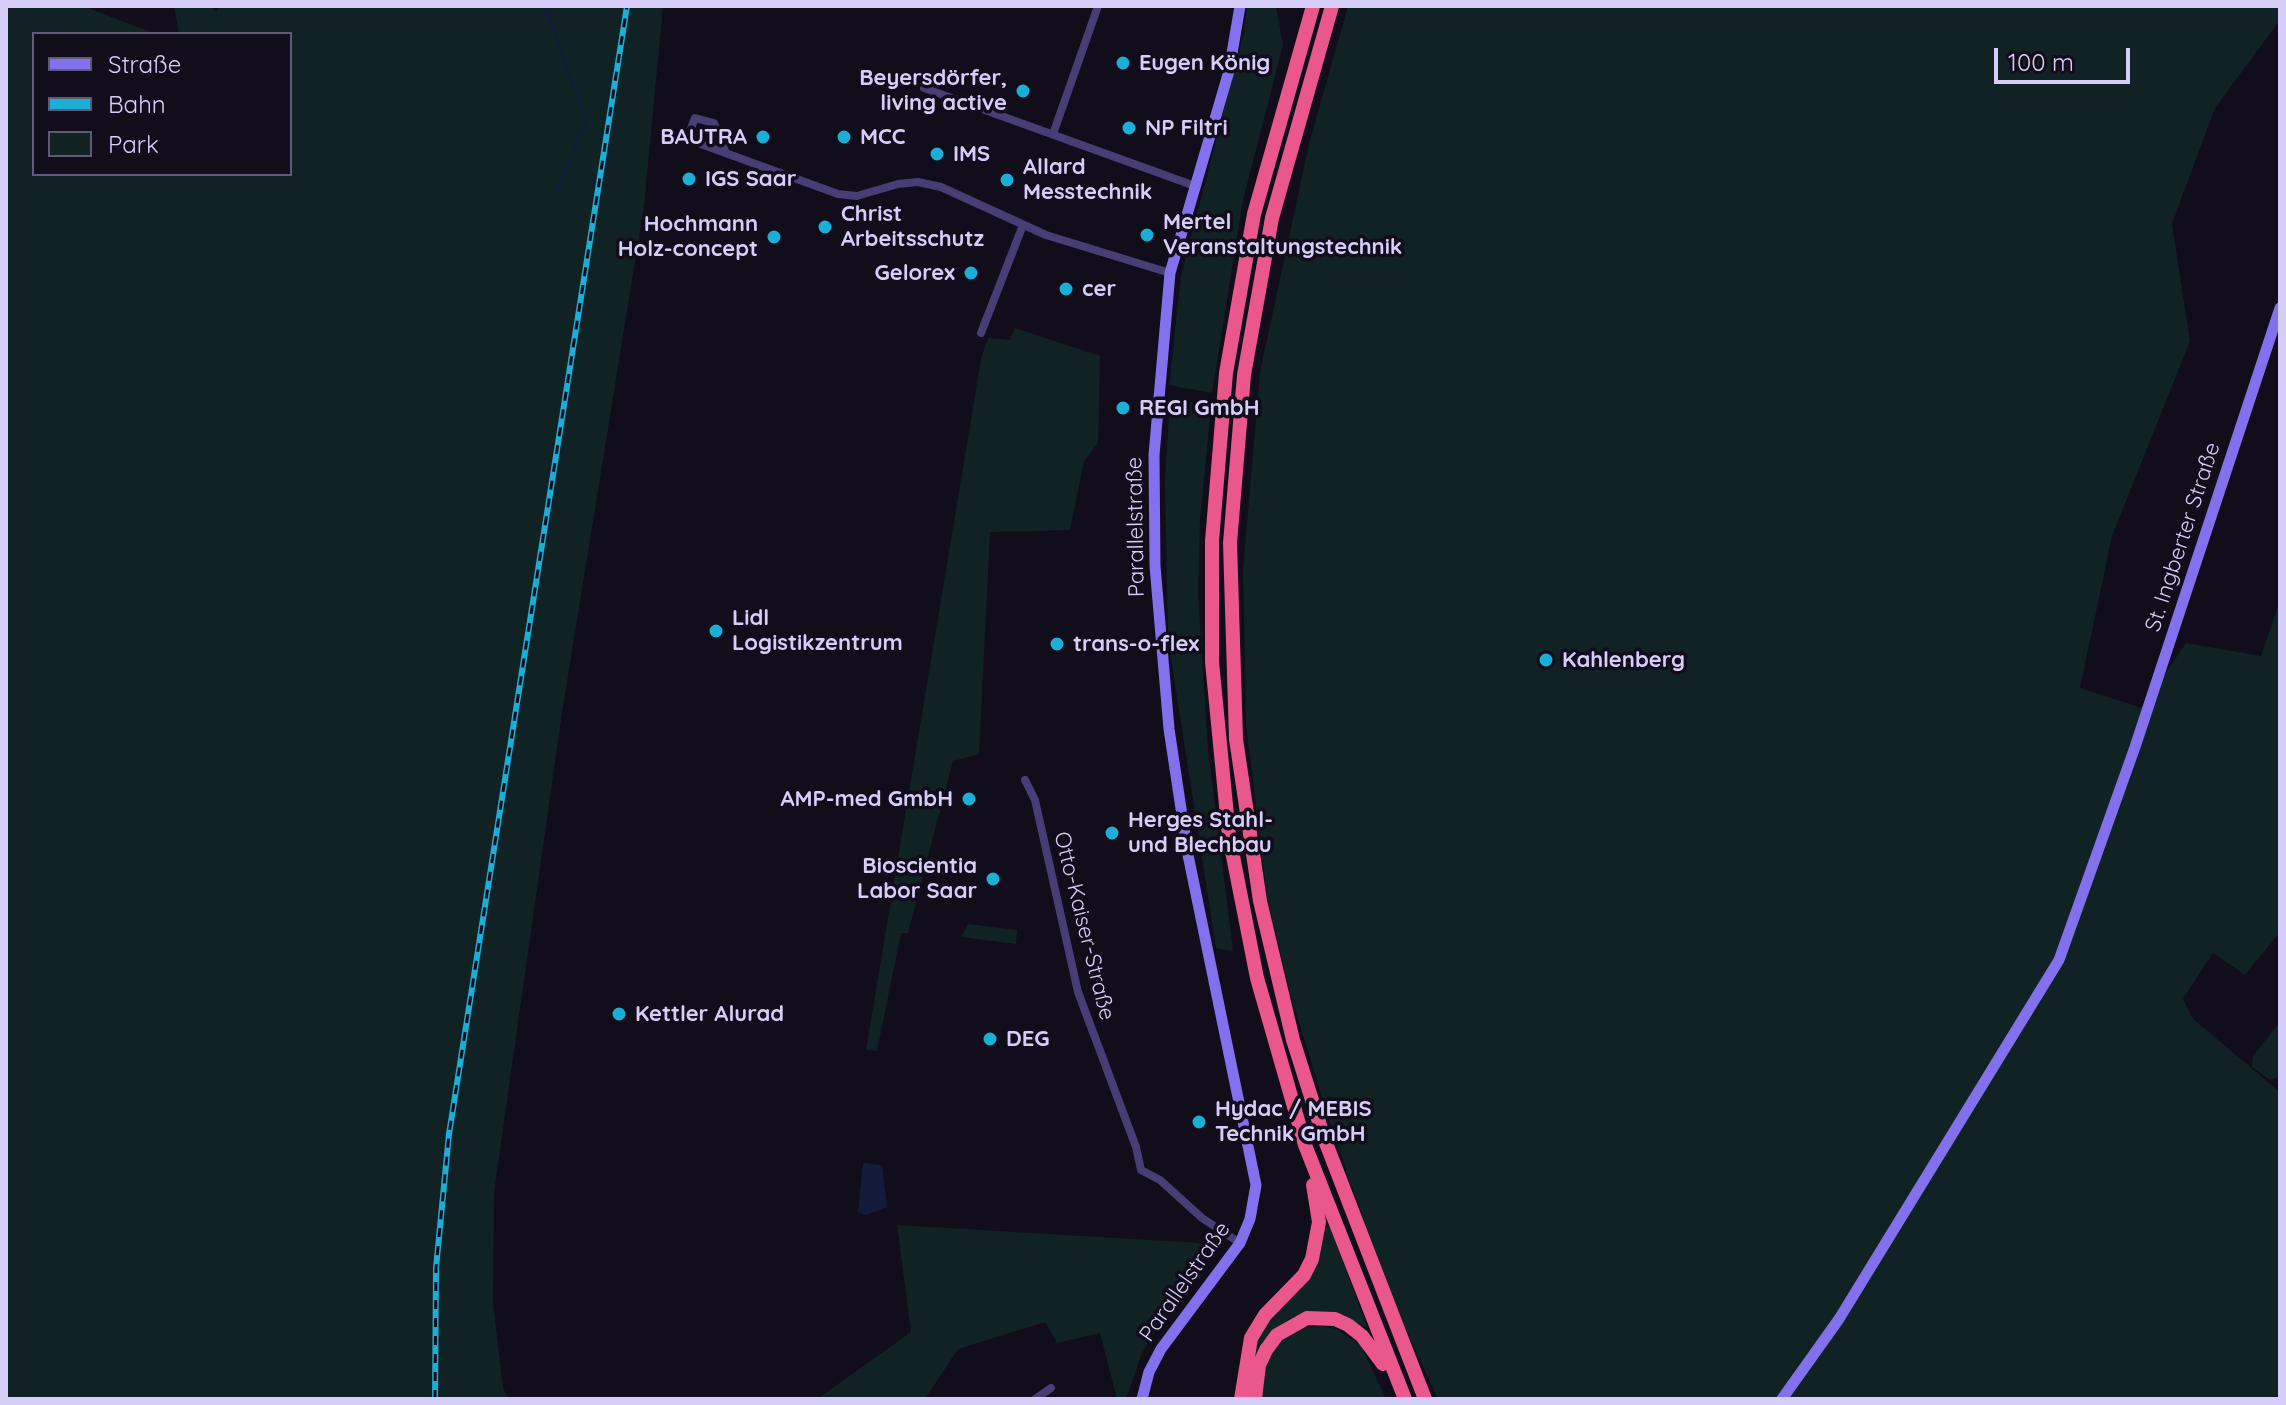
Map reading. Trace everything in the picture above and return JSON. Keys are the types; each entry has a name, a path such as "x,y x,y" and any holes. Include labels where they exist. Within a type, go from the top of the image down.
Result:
{"highway":[{"path":"1241,1399 1251,1338 1265,1315 1304,1275 1317,1241 1316,1200 1305,1145 1257,978 1229,836 1213,677 1212,541 1226,373 1239,295 1258,200 1313,6"},
{"path":"1332,6 1272,218 1244,375 1230,543 1236,739 1260,901 1293,1040 1324,1138 1425,1399"},
{"path":"1305,1145 1403,1399"},
{"path":"1255,1399 1259,1365 1277,1335 1292,1324 1321,1317 1335,1319 1362,1336 1377,1353 1403,1399"}],"street":[{"path":"1053,134 1098,6"},
{"name":"Parallelstraße","path":"1142,1399 1149,1372 1172,1331 1221,1272 1240,1243 1250,1219 1255,1170 1228,1062 1188,855 1160,647 1154,455 1170,273 1229,71 1240,6"},
{"path":"924,88 1195,186"},
{"path":"725,151 714,123 695,118 687,139 838,194 857,196 898,184 918,182 941,187 1023,225 1170,273"},
{"path":"981,333 1023,225"},
{"name":"St. Ingberter Straße","path":"1782,1399 1839,1319 2043,990 2068,941 2280,308"},
{"name":"Otto-Kaiser-Straße","path":"1025,780 1035,800 1078,992 1136,1147 1141,1170 1160,1180 1202,1218 1240,1243"},
{"path":"1035,1399 1051,1388"}],"green space":[{"path":"6,6 83,6 151,32 32,32 32,176 292,176 292,32 179,32 174,6 211,6 216,12 220,6 663,6 644,206 562,713 494,1192 493,1303 503,1388 509,1399 6,1399"},
{"path":"1247,6 1276,6 1283,45 1243,200 1212,393 1169,385 1181,276 1244,32"},
{"path":"1348,6 2280,6 2280,20 2215,108 2172,224 2190,341 2112,536 2080,688 2142,708 2186,643 2261,656 2280,600 2280,932 2245,975 2213,953 2183,999 2193,1019 2280,1092 2280,1399 1438,1399 1394,1303 1332,1130 1294,1006 1267,897 1246,724 1243,571 1260,372 1309,144"},
{"path":"1015,328 1100,356 1098,443 1084,461 1070,530 990,532 979,754 953,761 908,933 901,933 877,1051 866,1050 981,359 988,338 1010,340"},
{"path":"1170,398 1211,406 1200,520 1198,594 1208,749 1233,951 1216,948 1168,639 1165,481"},
{"path":"968,924 1017,930 1016,944 961,937"},
{"path":"2280,1022 2280,1077 2270,1080 2252,1067 2253,1056"},
{"path":"897,1225 1201,1243 1194,1270 1142,1353 1126,1399 1117,1399 1100,1333 1057,1343 1045,1322 958,1349 925,1399 817,1399 911,1332"},
{"path":"1330,1226 1367,1327 1309,1312 1290,1318 1262,1342 1249,1377 1256,1339 1319,1256 1324,1228"},
{"path":"1300,1327 1337,1329 1361,1346 1386,1399 1260,1399 1265,1363 1272,1349"}],"water":[{"path":"863,1163 882,1165 887,1207 867,1215 858,1213"}],"waterway":[{"path":"545,6 586,121 557,191"}],"railway":[{"path":"435,1399 436,1268 449,1134 627,6"}],"place":[{"name":"Eugen König","path":"1123,63"},
{"name":"Beyersdörfer, living active","path":"1023,91"},
{"name":"NP Filtri","path":"1129,128"},
{"name":"BAUTRA","path":"763,137"},
{"name":"MCC","path":"844,137"},
{"name":"IMS","path":"937,154"},
{"name":"IGS Saar","path":"689,179"},
{"name":"Allard Messtechnik","path":"1007,180"},
{"name":"Christ Arbeitsschutz","path":"825,227"},
{"name":"Mertel Veranstaltungstechnik","path":"1147,235"},
{"name":"Hochmann Holz-concept","path":"774,237"},
{"name":"Gelorex","path":"971,273"},
{"name":"cer","path":"1066,289"},
{"name":"REGI GmbH","path":"1123,408"},
{"name":"Lidl Logistikzentrum","path":"716,631"},
{"name":"trans-o-flex","path":"1057,644"},
{"name":"Kahlenberg","path":"1546,660"},
{"name":"AMP-med GmbH","path":"969,799"},
{"name":"Herges Stahl- und Blechbau","path":"1112,833"},
{"name":"Bioscientia Labor Saar","path":"993,879"},
{"name":"Kettler Alurad","path":"619,1014"},
{"name":"DEG","path":"990,1039"},
{"name":"Hydac / MEBIS Technik GmbH","path":"1199,1122"}]}
